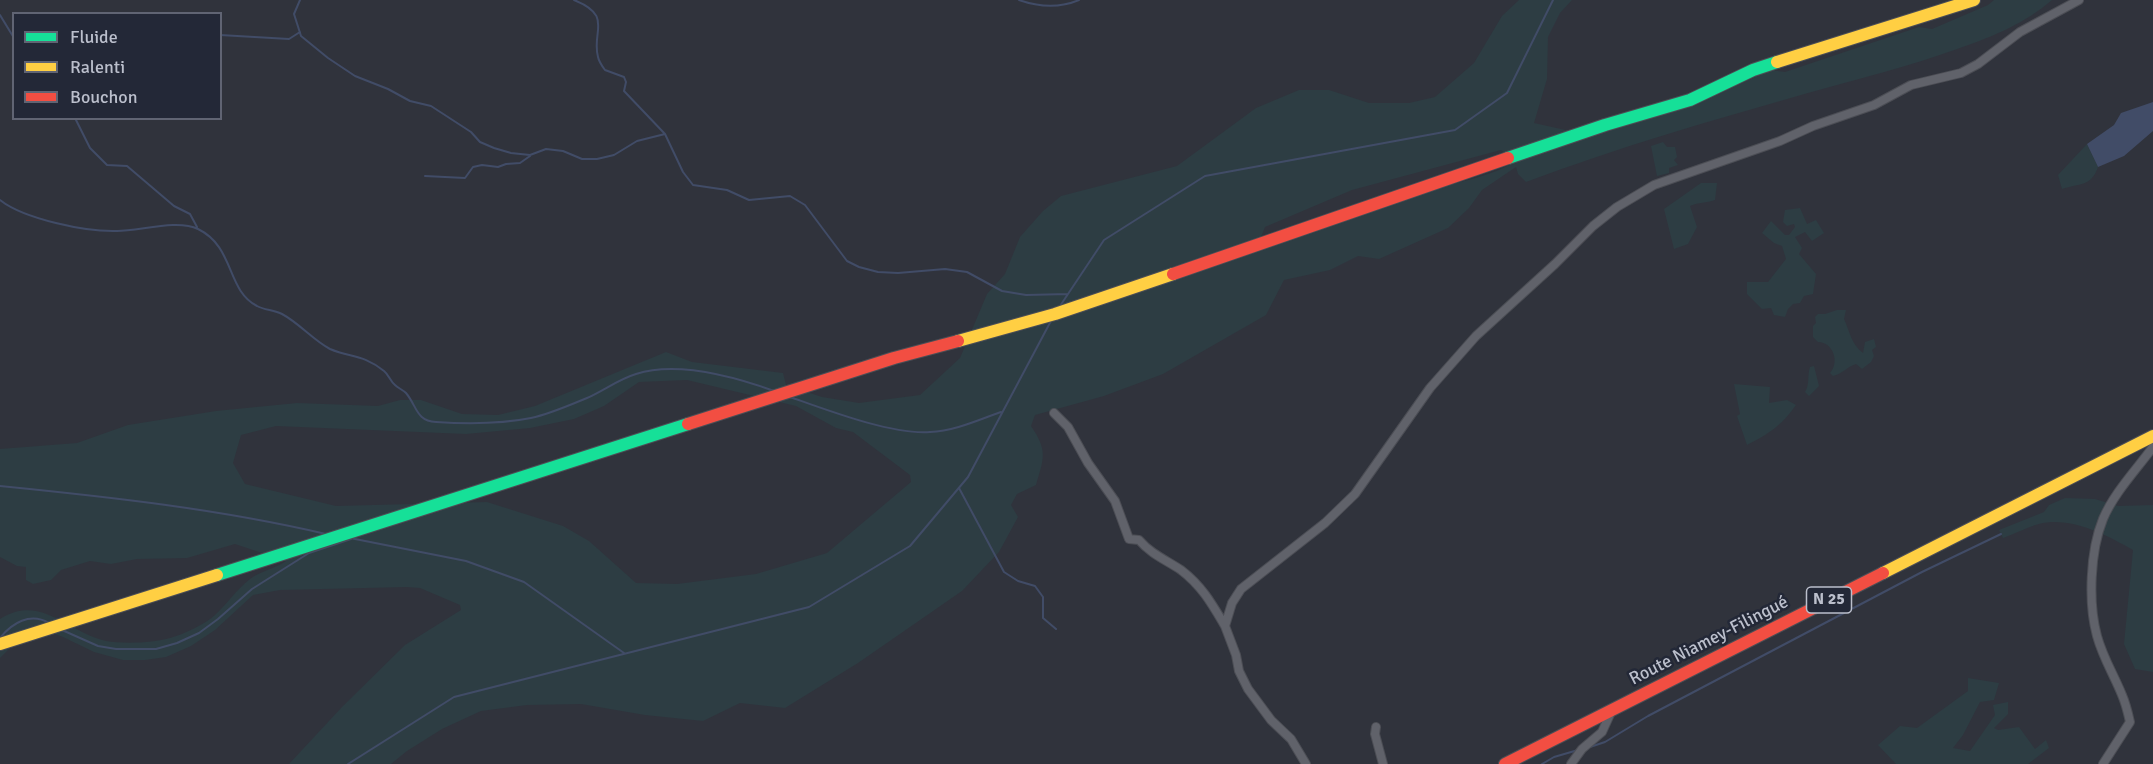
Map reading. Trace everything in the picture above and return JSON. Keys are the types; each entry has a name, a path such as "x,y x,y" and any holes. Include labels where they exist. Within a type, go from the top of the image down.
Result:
{"street":[{"path":"0,644 894,358 1055,314 1605,125 1690,100 1721,83 1753,70 1974,0"},
{"path":"1225,626 1232,603 1241,589 1325,523 1355,494 1430,388 1476,336 1593,226 1617,207 1654,185 1874,105 1911,85 1961,73 1978,64 2020,32 2079,0"},
{"path":"1054,413 1068,427 1088,463 1115,501 1129,539 1139,540 1150,552 1194,581 1207,594 1225,626 1239,670 1248,689 1271,720 1290,739 1306,764"},
{"name":"Route Niamey-Filingué","path":"1506,764 2153,436"},
{"path":"2103,764 2130,722 2123,696 2107,665 2097,635 2091,591 2096,549 2103,519 2153,447"},
{"path":"1571,764 1582,749 1602,732 1612,710"},
{"path":"1376,727 1375,734 1383,764"}],"shaded area":[{"path":"1519,0 1572,0 1560,13 1548,37 1547,79 1534,123 1570,131 1605,132 1693,106 1752,76 1770,70 1785,72 1919,27 1932,29 1988,5 1994,0 2052,0 2031,16 1997,34 1922,61 1666,134 1526,182 1518,174 1516,167 1482,190 1469,208 1448,228 1379,259 1358,256 1330,270 1284,280 1266,315 1163,374 1104,396 1035,415 1031,426 1042,449 1041,468 1036,485 1017,494 1011,505 1018,517 999,552 962,591 858,663 785,708 740,703 703,721 645,715 581,704 527,705 481,711 442,729 391,764 289,764 342,707 405,645 461,610 460,605 420,588 407,587 280,590 253,595 215,630 191,646 166,657 123,660 94,652 36,627 29,629 0,658 0,619 15,612 29,610 42,612 92,637 106,641 163,640 187,632 205,622 215,615 250,579 286,561 235,544 187,558 137,559 111,564 90,561 61,570 51,580 33,584 26,580 26,567 17,566 0,557 0,449 77,443 128,425 216,411 297,403 378,406 400,400 421,400 462,414 498,415 535,406 666,352 692,362 783,373 786,385 822,397 859,403 920,395 960,358 987,294 1005,274 1020,237 1043,211 1061,196 1177,166 1256,108 1299,90 1329,90 1369,103 1409,103 1435,97 1474,63 1502,16","holes":["1501,150 1515,162 1487,175 1436,188 1361,213 1294,239 1265,244 1261,237 1265,227 1352,190","687,380 796,406 836,428 853,432 910,475 911,482 827,553 756,574 677,584 636,583 589,541 563,526 487,502 336,506 245,484 233,463 241,435 276,426 466,434 530,428 574,419 604,406 639,382"]},
{"path":"1663,142 1667,147 1675,147 1677,157 1674,160 1678,165 1669,168 1669,173 1657,176 1651,146"},
{"path":"2087,144 2098,167 2095,173 2084,183 2062,189 2058,175"},
{"path":"1701,183 1717,183 1715,200 1690,206 1697,227 1688,244 1674,249 1664,209"},
{"path":"1800,208 1807,224 1816,220 1824,233 1812,241 1805,232 1795,237 1802,248 1799,254 1816,274 1813,294 1804,296 1800,303 1793,304 1785,317 1774,315 1771,308 1762,309 1747,294 1747,282 1768,282 1786,259 1782,246 1774,243 1762,233 1771,221 1785,235 1789,235 1795,227 1794,224 1787,226 1783,222 1785,210"},
{"path":"1846,310 1844,319 1853,342 1863,353 1865,342 1874,339 1876,347 1872,350 1874,356 1871,362 1862,369 1856,364 1833,376 1830,373 1835,358 1833,353 1828,345 1818,342 1813,337 1813,326 1818,314"},
{"path":"1814,366 1819,386 1809,396 1805,392 1810,367"},
{"path":"1734,384 1770,387 1769,403 1787,400 1796,405 1774,428 1747,445 1737,416 1740,414"},
{"path":"2065,498 2095,499 2118,506 2153,505 2153,672 2135,669 2124,644 2133,550 2088,528 2063,523 2039,524 2003,538 1999,530 2044,512 2049,505"},
{"path":"1968,678 1999,683 1994,700 1980,702 1963,735 1953,748 1970,751 1995,715 1993,705 2008,702 2008,714 1994,728 1998,730 2019,727 2035,749 2046,740 2049,748 2028,764 1896,764 1878,745 1900,726 1917,728 1968,691"}],"water":[{"path":"2153,102 2153,131 2124,156 2098,167 2087,144 2114,125 2121,113"}],"waterway":[{"path":"300,0 294,14 301,36 328,58 355,76 388,89 410,101 431,106 471,132 480,142 494,148 530,155 546,149 563,151 582,159 597,159 614,155 637,141 665,134"},
{"path":"574,0 594,12 597,18 598,59 605,70 624,77 626,82 624,91 665,134 683,172 693,185 727,190 749,200 790,196 805,205 847,261 859,267 878,272 898,273 945,269 967,272 1002,291 1026,295 1068,294"},
{"path":"1019,0 1049,6 1079,0"},
{"path":"1060,306 1104,240 1205,176 1455,130 1507,93 1553,0"},
{"path":"0,15 12,35"},
{"path":"222,35 289,39 300,32"},
{"path":"76,120 90,148 107,165 127,166 174,206 190,214 197,227"},
{"path":"425,176 465,178 473,167 482,165 498,167 520,163 530,156"},
{"path":"0,200 24,213 73,227 126,231 180,225 198,229 218,246 240,290 247,299 288,318 330,349 363,359 377,366 406,393 421,416 429,421 484,423 531,418 553,412 630,376 652,370 706,372 774,391"},
{"path":"348,764 454,697 809,607 910,546 968,477 1052,319"},
{"path":"790,397 860,421 915,432 948,430 1001,412"},
{"path":"0,486 123,499 205,511 326,534"},
{"path":"959,488 1004,572 1018,581 1035,586 1043,597 1043,618 1056,629"},
{"path":"1590,747 1605,742 1648,716 1922,572 2001,534"},
{"path":"350,538 466,561 524,582 624,653"},
{"path":"62,630 98,646 116,649 156,649 177,643 199,633 252,589 309,553 351,539"},
{"path":"0,638 10,628 28,619 49,623"},
{"path":"1542,764 1554,757 1578,750"}],"traffic: fast":[{"path":"1508,158 1605,125 1690,100 1753,70 1777,62"},
{"path":"217,575 688,424"}],"traffic: slow":[{"path":"1777,62 1974,0"},
{"path":"958,341 1055,314 1173,274"},
{"path":"1883,573 2153,436"},
{"path":"0,644 217,575"}],"traffic: jam":[{"path":"1173,274 1508,158"},
{"path":"688,424 894,358 958,341"},
{"path":"1505,764 1883,573"}]}
